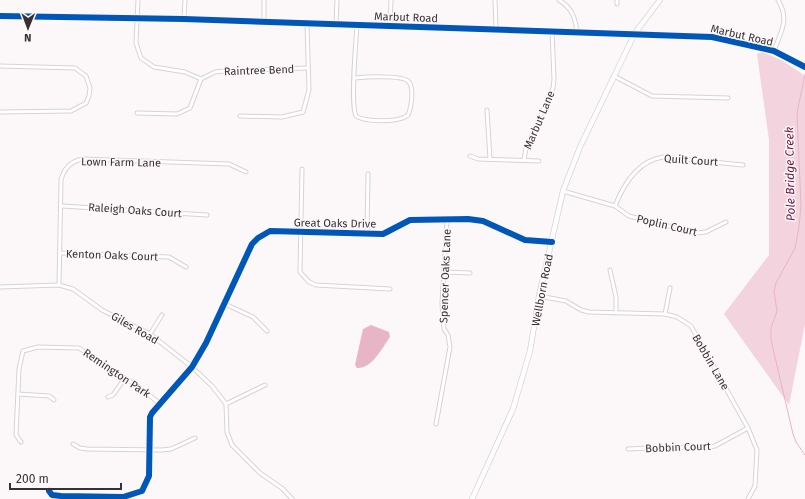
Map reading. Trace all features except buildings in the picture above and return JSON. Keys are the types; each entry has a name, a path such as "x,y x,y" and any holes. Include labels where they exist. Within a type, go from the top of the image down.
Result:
{"street":[{"path":"137,113 177,114 190,108 201,79 185,72 154,67 141,58 136,43 138,0"},
{"path":"184,19 185,0"},
{"path":"264,0 264,22"},
{"path":"336,24 337,0"},
{"path":"390,26 391,0"},
{"path":"495,0 496,29"},
{"path":"559,0 571,10 575,18 577,32"},
{"name":"Wellborn Road","path":"472,499 513,409 530,351 539,296 563,191 580,147 635,33 660,0"},
{"path":"774,51 785,20 784,13 778,0"},
{"name":"Marbut Road","path":"0,16 184,19 552,32 635,33 712,37 774,51 805,67"},
{"path":"643,21 647,34"},
{"path":"240,116 282,117 303,112 309,90 307,24"},
{"path":"355,78 400,78 408,81 411,85 411,96 408,115 399,120 358,118 354,113 355,78 357,25"},
{"name":"Marbut Lane","path":"524,160 526,148 554,80 552,32"},
{"path":"0,66 75,68 86,76 90,88 86,103 71,111 0,112"},
{"name":"Raintree Bend","path":"201,79 215,72 224,71 308,68"},
{"path":"614,76 652,96 728,98"},
{"path":"487,110 490,159"},
{"path":"470,156 490,159 539,161"},
{"name":"Quilt Court","path":"615,206 622,189 628,180 645,163 654,158 663,157 743,164"},
{"name":"Lown Farm Lane","path":"59,285 62,175 68,166 78,160 229,164 246,172"},
{"path":"302,169 300,272 309,282 316,285 390,289"},
{"path":"367,234 368,174"},
{"name":"Poplin Court","path":"563,191 615,206 629,216 696,233 706,232 726,222"},
{"name":"Raleigh Oaks Court","path":"62,206 207,215"},
{"name":"Great Oaks Drive","path":"49,491 52,495 103,497 129,496 142,491 148,476 150,417 159,402 192,367 206,343 252,244 258,238 270,231 383,234 410,220 468,219 483,221 526,240 552,242"},
{"name":"Spencer Oaks Lane","path":"436,424 450,347 448,335 444,329 442,303 448,220"},
{"name":"Kenton Oaks Court","path":"60,253 169,257 186,267"},
{"path":"610,270 616,297 616,313"},
{"path":"445,272 470,273"},
{"name":"Giles Road","path":"0,287 59,285 73,289 102,310 150,334 192,367 212,386 226,404"},
{"path":"665,314 670,288"},
{"name":"Bobbin Lane","path":"539,296 566,301 581,310 589,312 665,314 677,316 691,326 748,428 757,450 755,486 748,499"},
{"path":"225,304 253,317 267,331"},
{"path":"150,334 162,315"},
{"name":"Remington Park","path":"21,442 16,435 18,369 22,351 38,347 79,348 159,402"},
{"path":"108,397 113,395 125,378"},
{"path":"265,385 226,404 227,432 232,445 260,473 283,488 292,499"},
{"path":"18,394 49,396 54,400"},
{"name":"Bobbin Court","path":"628,448 704,448 715,446 748,428"},
{"path":"73,444 80,448 149,450 171,449 195,438"}],"shaded area":[{"path":"763,52 783,61 805,76 805,324 789,405 724,314 769,255 769,140 757,54"},
{"path":"371,325 389,332 390,337 372,362 357,368 355,365 363,329"}],"waterway":[{"name":"Pole Bridge Creek","path":"805,74 797,113 801,206 799,227 795,248 776,283 774,291 777,311 771,328 771,340 793,434 796,442 805,455"}],"cycle path":[{"path":"0,16 184,19 712,37 774,51 805,67"},
{"path":"49,491 52,495 61,496 123,497 142,491 149,476 150,417 192,367 206,343 252,244 258,238 270,231 383,234 410,220 468,219 483,221 525,240 552,242"}]}
